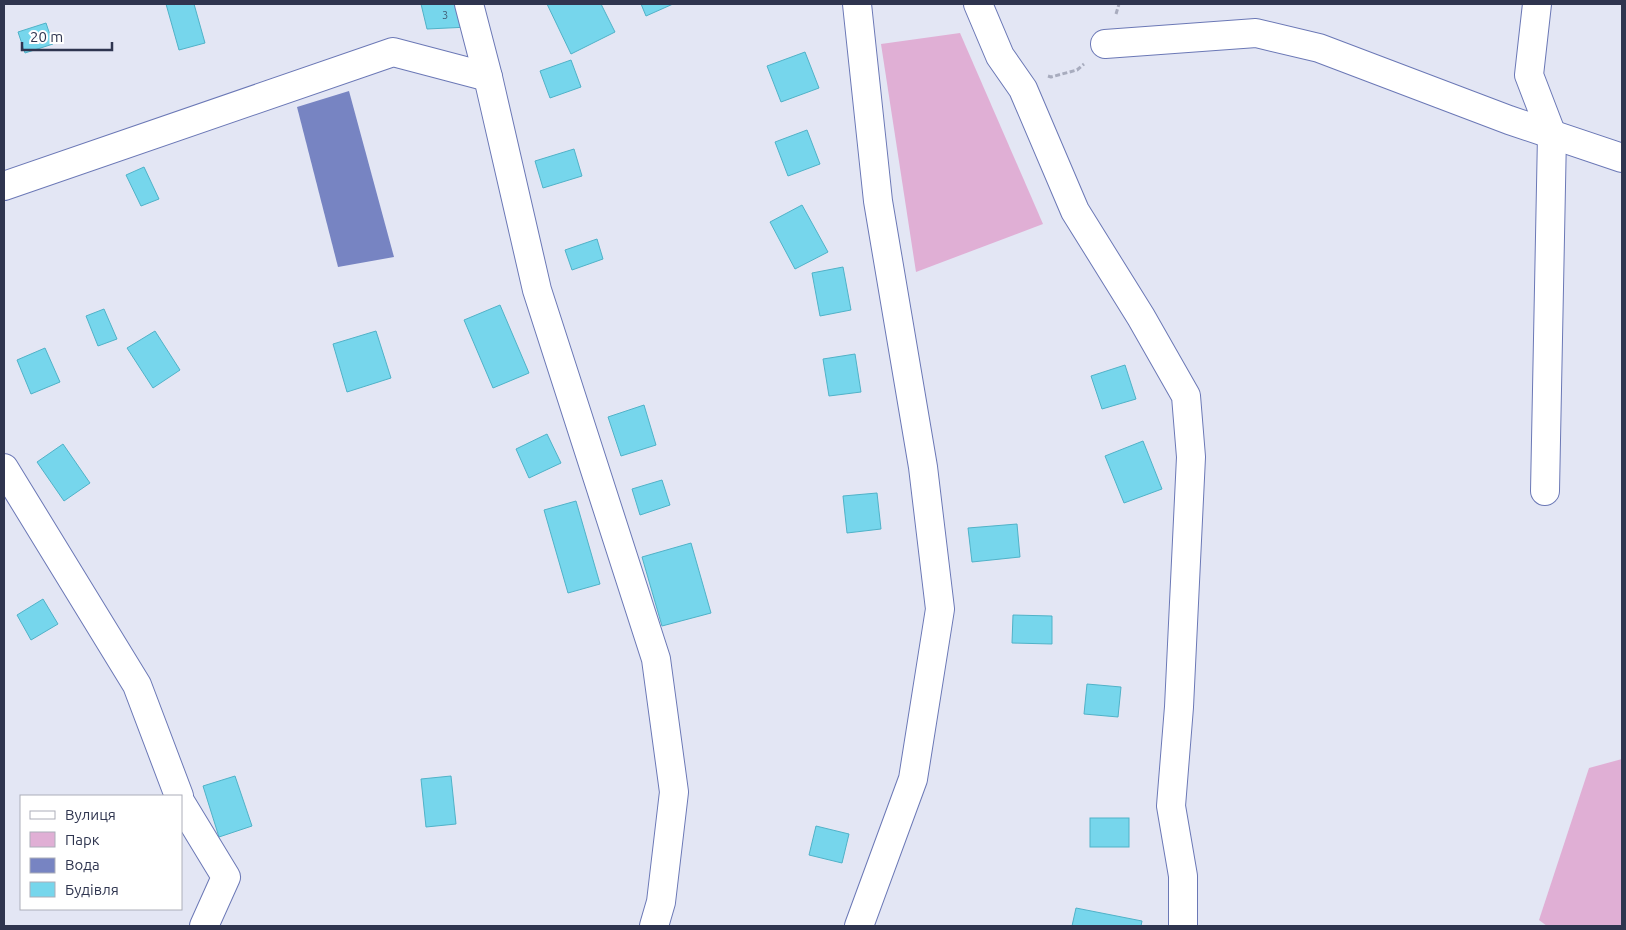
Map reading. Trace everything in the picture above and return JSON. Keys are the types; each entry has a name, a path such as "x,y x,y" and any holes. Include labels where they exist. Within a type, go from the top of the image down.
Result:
{"street":[{"path":"469,4 488,77 537,290 656,659 674,792 661,902 654,926"},
{"path":"857,4 878,201 923,467 940,609 913,779 859,926"},
{"path":"978,4 1000,56 1023,89 1075,211 1186,396 1191,457 1179,707 1171,806 1182,876 1183,926"},
{"path":"1537,4 1529,75 1552,135 1545,491"},
{"path":"1105,44 1256,33 1319,48 1509,120 1622,158"},
{"path":"4,186 394,52 488,77"},
{"path":"4,468 137,685 179,795"},
{"path":"182,805 226,877 204,926"}],"path":[{"path":"1042,75 1052,77 1077,70 1105,44 1119,4"}],"green space":[{"path":"960,33 1043,224 916,272 881,44"},
{"path":"1622,759 1622,926 1547,926 1539,920 1589,768"}],"water":[{"path":"349,91 394,257 338,267 297,107"}],"building":[{"path":"166,4 194,4 205,43 179,50"},
{"path":"421,4 463,4 469,27 427,29"},
{"path":"547,4 601,4 615,32 571,54"},
{"path":"641,4 673,4 646,16"},
{"path":"46,23 53,44 25,53 18,32"},
{"path":"805,52 819,88 781,102 767,66"},
{"path":"571,60 581,87 550,98 540,71"},
{"path":"807,130 820,164 788,176 775,142"},
{"path":"574,149 582,176 543,188 535,161"},
{"path":"144,167 159,199 141,206 126,175"},
{"path":"802,205 828,252 795,269 770,222"},
{"path":"597,239 603,259 572,270 565,250"},
{"path":"843,267 851,310 820,316 812,273"},
{"path":"500,305 529,373 493,388 464,320"},
{"path":"104,309 117,339 98,346 86,316"},
{"path":"155,331 180,370 153,388 127,348"},
{"path":"376,331 391,378 347,392 333,344"},
{"path":"45,348 60,382 31,394 17,360"},
{"path":"855,354 861,392 829,396 823,359"},
{"path":"1125,365 1136,399 1102,409 1091,376"},
{"path":"644,405 656,445 621,456 608,417"},
{"path":"547,434 561,463 529,478 516,449"},
{"path":"1143,441 1162,489 1124,503 1105,456"},
{"path":"63,444 90,483 64,501 37,462"},
{"path":"662,480 670,505 640,515 632,489"},
{"path":"877,493 881,529 847,533 843,496"},
{"path":"576,501 600,584 568,593 544,510"},
{"path":"1017,524 1020,557 972,562 968,528"},
{"path":"691,543 711,613 662,626 642,557"},
{"path":"43,599 58,624 31,640 17,615"},
{"path":"1013,615 1052,616 1052,644 1012,643"},
{"path":"1087,684 1121,687 1118,717 1084,714"},
{"path":"235,776 252,826 219,837 203,786"},
{"path":"451,776 456,824 426,827 421,779"},
{"path":"1090,818 1129,818 1129,847 1090,847"},
{"path":"816,826 849,834 842,863 809,855"},
{"path":"1076,908 1142,921 1141,926 1072,926"}]}
